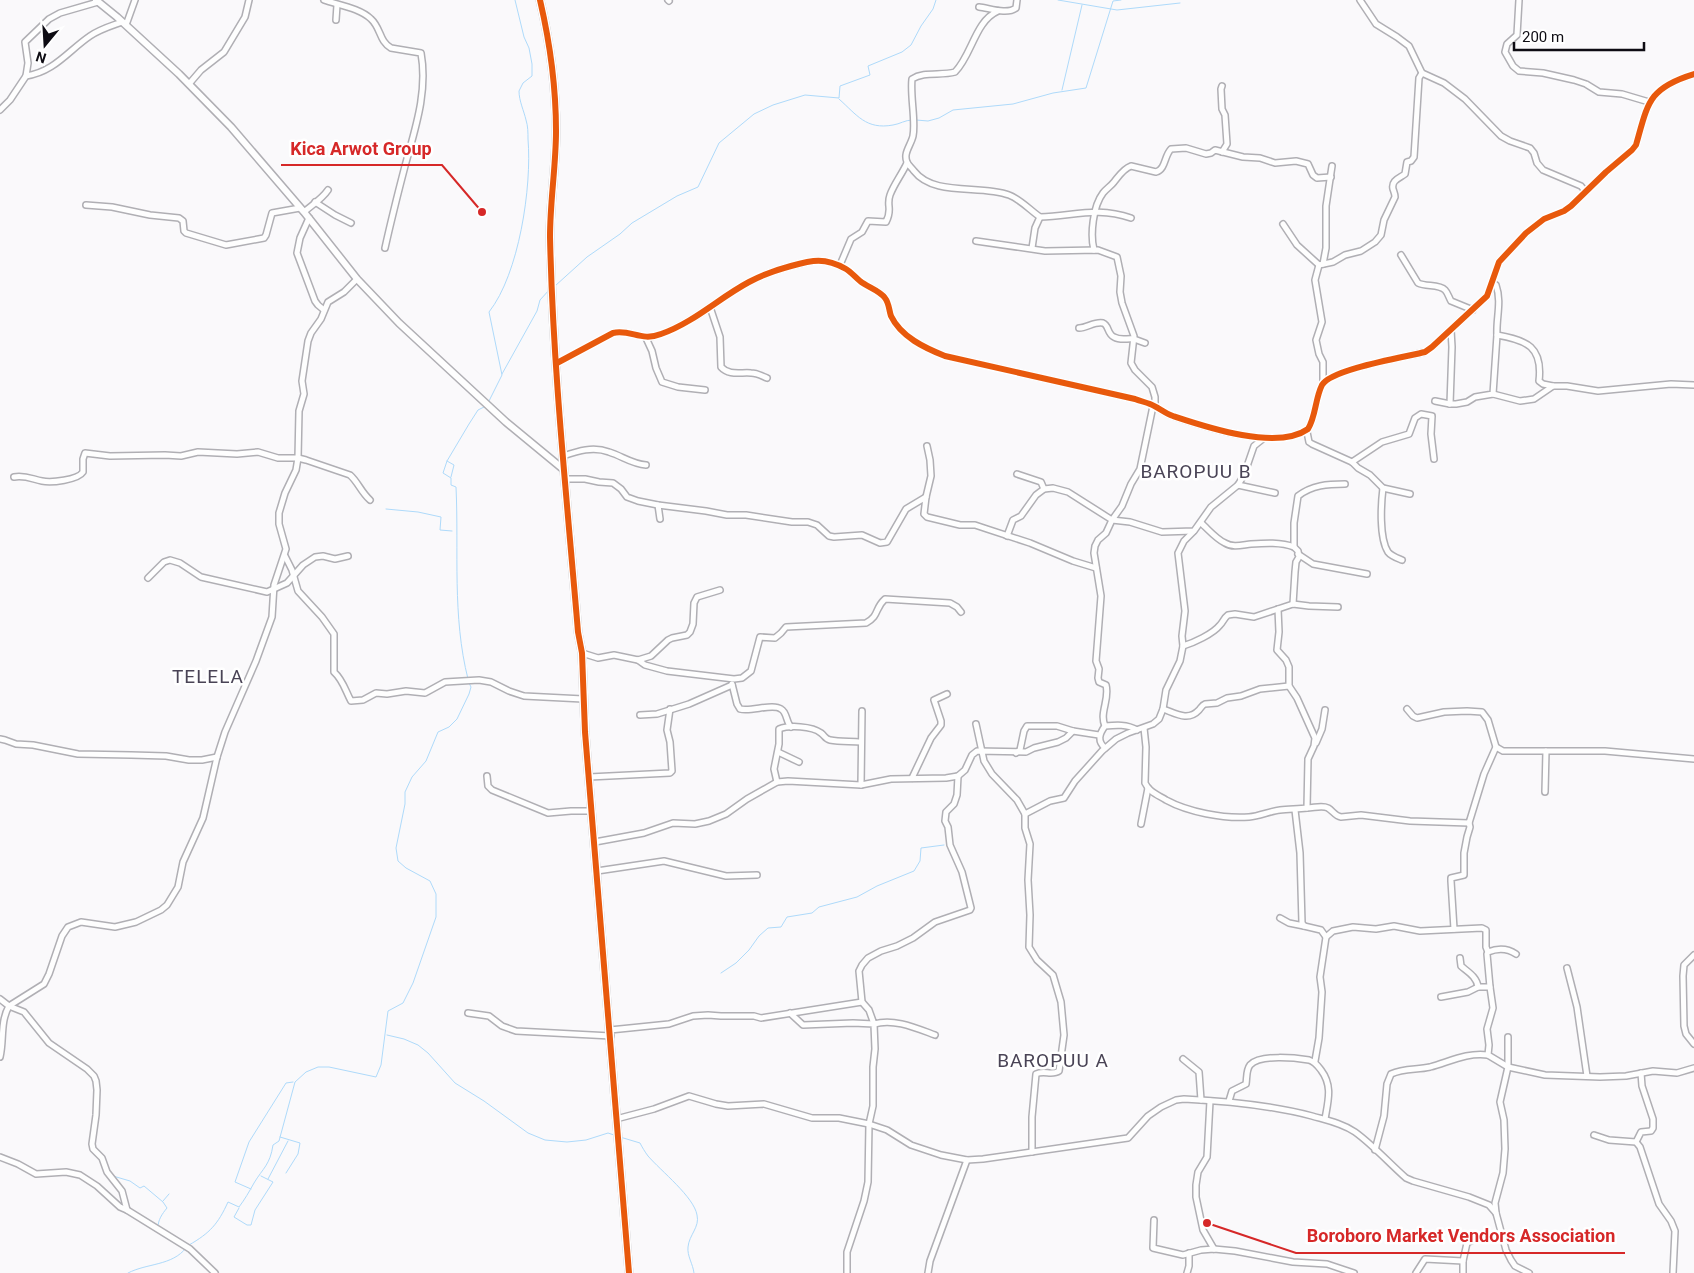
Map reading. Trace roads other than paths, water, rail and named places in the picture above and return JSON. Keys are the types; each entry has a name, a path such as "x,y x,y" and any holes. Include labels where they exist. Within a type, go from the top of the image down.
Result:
{"street":[{"path":"26,76 46,71 89,36 102,29 124,23 135,0"},
{"path":"189,84 201,70 224,52 245,17 249,0"},
{"path":"324,0 359,12 370,18 376,24 387,46 421,53 424,70 420,114 385,248"},
{"path":"540,0 549,50 555,106 556,133 551,192 550,236 563,469 578,632 582,653 583,699 629,1273"},
{"path":"979,7 998,11 1013,11 1016,8 1017,0"},
{"path":"1360,0 1376,24 1388,30 1409,46 1422,73 1444,83 1465,99 1501,136 1530,148 1534,153 1537,163 1543,170 1581,186 1586,192"},
{"path":"1519,0 1517,35 1507,44 1505,52 1516,69 1523,73 1543,73 1574,80 1586,84 1599,92 1622,94 1649,102"},
{"path":"0,110 10,100 26,76 28,63 25,42 49,19 97,1 124,23 189,84 231,128 304,213 357,279 399,323 506,422 563,469"},
{"path":"336,20 337,4"},
{"path":"840,265 851,239 862,232 868,221 886,222 890,214 888,202 890,194 907,163 908,148 913,133 913,77 955,72 981,27 993,13 998,11"},
{"path":"1321,265 1362,251 1381,235 1383,230 1382,224 1396,194 1393,186 1398,178 1405,174 1407,162 1414,160 1419,78 1422,73"},
{"path":"1323,383 1336,375 1359,367 1425,352 1487,296 1499,262 1526,233 1544,219 1564,211 1632,150 1636,145 1649,102 1658,91 1664,86 1694,74"},
{"path":"1222,86 1227,144 1222,152"},
{"path":"1094,250 1091,239 1092,229 1095,212 1102,194 1127,167 1138,166 1156,172 1160,171 1171,149 1186,148 1206,154 1211,154 1215,150 1243,157 1260,158 1275,163 1301,162 1308,164 1313,175 1317,178 1331,177"},
{"path":"907,163 918,176 932,184 1011,195 1040,217 1095,212 1117,213 1131,218"},
{"path":"557,363 613,333 622,332 646,338 662,334 710,307 747,283 772,272 819,260 840,265 859,281 882,295 886,299 896,323 912,340 927,348 965,361 1135,400 1154,406 1160,411 1173,416 1232,434 1264,438 1290,437 1308,429 1323,383 1323,362 1318,354 1316,340 1322,322 1315,280 1326,248 1326,206 1332,166"},
{"path":"324,310 315,301 297,253 304,213 324,196 328,190"},
{"path":"315,202 351,224"},
{"path":"86,205 112,207 150,215 179,218 183,221 186,234 226,245 264,238 272,213 304,213"},
{"path":"1032,248 1035,228 1040,217"},
{"path":"1283,224 1297,244 1321,265"},
{"path":"976,241 1045,251 1094,250 1106,252 1118,258 1122,303 1132,327 1134,339 1131,363 1152,388 1155,397 1140,469 1131,484 1122,506 1095,546 1094,553 1101,596 1096,661 1099,669 1099,682 1106,685 1107,688 1103,721 1105,726"},
{"path":"1401,255 1418,283 1439,287 1446,291 1451,301 1473,310"},
{"path":"0,1057 2,1024 9,1006 44,984 65,930 72,924 87,922 115,927 122,926 147,917 167,905 178,887 184,862 203,818 216,757 272,617 275,583 286,546 279,524 279,513 288,486 296,470 300,411 304,394 302,381 308,341 330,300 344,292 357,279"},
{"path":"1492,283 1496,285 1500,307 1496,335 1493,394"},
{"path":"710,307 720,337 721,367 725,371 737,374 754,373 767,378"},
{"path":"1080,328 1098,322 1105,323 1108,333 1112,337 1120,340 1134,339 1145,343"},
{"path":"1450,404 1451,330"},
{"path":"1496,335 1532,346 1538,358 1539,380 1543,384 1598,391 1671,384 1694,385"},
{"path":"646,338 662,382 678,387 705,390"},
{"path":"1436,401 1450,404 1466,402 1475,397 1493,394 1526,401 1542,394 1553,386"},
{"path":"1352,462 1382,442 1409,434 1415,418 1421,414 1432,416 1431,434 1434,459"},
{"path":"1304,432 1307,432 1309,442 1352,462 1370,475 1383,488 1410,494"},
{"path":"1025,814 1050,801 1064,798 1075,782 1105,748 1116,739 1154,724 1159,720 1166,690 1180,661 1183,646 1182,636 1185,611 1178,553 1184,541 1201,523 1212,507 1238,485 1244,475 1254,446 1264,438"},
{"path":"927,446 932,476 926,497 924,514 928,517 960,525 975,525 1096,568"},
{"path":"563,456 580,450 596,449 608,451 632,462 646,465"},
{"path":"14,477 23,476 46,482 77,477 82,475 85,453 110,456 181,456 198,452 237,454 258,452 278,458 298,458 350,475 370,500"},
{"path":"1017,474 1041,482 1044,489"},
{"path":"565,479 585,479 613,483 618,485 630,499 658,505 732,516 808,522 817,525 829,536 842,538 862,535 880,543 886,542 906,509 926,497"},
{"path":"1345,484 1316,486 1298,496 1294,523 1294,547 1298,554 1313,564 1367,574"},
{"path":"1238,485 1275,493"},
{"path":"1006,536 1013,520 1021,516 1036,495 1044,489 1053,488 1068,492 1112,520 1130,522 1162,532 1194,531"},
{"path":"1383,488 1381,508 1384,542 1388,552 1402,560"},
{"path":"658,505 660,519"},
{"path":"1201,523 1223,542 1230,545 1275,544 1294,547"},
{"path":"1293,604 1298,554"},
{"path":"284,556 294,576 298,591 322,617 334,634 334,672 341,678 345,692 351,701 363,700 376,693 387,694 406,691 425,693 445,682 479,680 491,682 524,696 583,699"},
{"path":"148,578 164,562 170,560 180,563 199,576 216,582 265,592 287,583 303,565 315,557 335,558 348,556"},
{"path":"638,660 651,656 672,638 687,635 693,627 696,598 720,590"},
{"path":"582,653 598,658 614,655 638,660 645,665 673,672 734,679 742,678 751,672 760,637 775,638 786,626 866,624 874,619 879,606 885,599 950,603 961,612"},
{"path":"1183,646 1193,643 1219,627 1228,615 1235,614 1254,617 1293,604 1338,607"},
{"path":"1278,609 1279,632 1277,650 1286,660 1290,686 1314,732 1314,746"},
{"path":"734,679 732,685 740,709 781,708 790,727"},
{"path":"640,715 651,715 698,701 732,685"},
{"path":"1163,709 1178,716 1186,716 1198,711 1205,704 1217,703 1227,698 1250,694 1260,689 1290,686"},
{"path":"912,778 931,738 941,725 934,700 947,694"},
{"path":"1407,709 1413,716 1418,718 1444,712 1482,712 1488,720 1496,747 1484,774 1468,823 1470,828 1465,845 1464,875 1452,878 1451,881 1454,929"},
{"path":"589,777 670,773 672,771 670,742 667,730 670,710"},
{"path":"1307,808 1308,759 1322,729 1325,710"},
{"path":"861,784 862,711"},
{"path":"976,724 984,761 992,774 1016,800 1025,814 1025,828 1030,844 1028,880 1029,947 1038,960 1053,975 1061,1002 1064,1035 1060,1071 1056,1074 1039,1072 1036,1074 1032,1117 1032,1152"},
{"path":"1016,753 1020,750 1025,728 1028,726 1057,726 1073,731 1099,735"},
{"path":"1105,726 1124,726 1136,730"},
{"path":"1105,726 1099,735 1100,742 1105,748"},
{"path":"777,782 774,768 778,752 779,729 790,727 813,729 827,739 861,742"},
{"path":"1141,824 1148,788 1145,776 1146,747 1144,728"},
{"path":"595,842 644,833 673,823 695,824 709,821 726,814 747,799 777,782 861,784 891,779 958,776 965,770 972,755 977,751 1026,752 1058,742 1066,738 1073,731"},
{"path":"0,739 20,745 33,745 78,754 166,756 189,760 216,757"},
{"path":"1496,747 1503,751 1605,751 1694,759"},
{"path":"1545,792 1546,751"},
{"path":"778,752 799,762"},
{"path":"487,776 488,786 492,790 548,813 592,810"},
{"path":"847,1273 847,1252 864,1201 868,1182 869,1124 873,1106 874,1024 869,1010 862,1002 858,971 868,958 914,938 935,922 970,910 962,872 952,854 945,816 946,812 954,804 958,776"},
{"path":"1148,788 1172,803 1218,816 1248,817 1278,810 1295,810 1322,806 1338,817 1362,815 1468,823"},
{"path":"1295,810 1300,853 1301,916 1304,926"},
{"path":"597,871 664,861 726,876 757,875"},
{"path":"1280,918 1289,923 1321,930 1326,937"},
{"path":"1325,1119 1329,1086 1315,1062 1322,1002 1320,977 1326,937 1333,931 1353,927 1376,929 1394,926 1420,931 1482,928 1486,930 1486,947 1493,1008 1488,1029 1488,1055"},
{"path":"1488,952 1495,949 1504,949 1516,954"},
{"path":"1694,955 1684,965 1683,976 1684,1026 1686,1034 1694,1044"},
{"path":"1460,958 1461,966 1475,978 1478,987"},
{"path":"1568,968 1577,1007 1587,1076"},
{"path":"1441,998 1468,992 1478,987 1490,987"},
{"path":"0,999 9,1006 24,1012 49,1043 87,1069 94,1076 97,1090 93,1149 102,1158 108,1172 122,1191 127,1210"},
{"path":"468,1013 489,1016 502,1026 516,1031 610,1033 669,1024 693,1016 754,1016 761,1018 862,1002"},
{"path":"790,1014 803,1025 905,1024 935,1034"},
{"path":"1508,1037 1508,1066 1500,1095 1504,1115 1505,1149 1503,1173 1495,1203 1502,1236 1511,1260 1516,1266 1529,1273"},
{"path":"1376,1150 1384,1116 1387,1084 1391,1074 1398,1071 1431,1067 1448,1060 1476,1055 1488,1055 1508,1066 1544,1076 1600,1077 1653,1071 1677,1073 1694,1068"},
{"path":"1229,1101 1232,1091 1246,1084 1247,1070 1253,1062 1273,1058 1315,1062"},
{"path":"1183,1059 1199,1072 1201,1100"},
{"path":"1636,1142 1640,1134 1651,1131 1654,1125 1642,1086 1641,1073"},
{"path":"616,1119 654,1109 689,1096 728,1106 764,1104 812,1118 839,1118 869,1124 887,1130 911,1145 941,1155 967,1160 1128,1138 1148,1116 1176,1100 1229,1101 1282,1109 1325,1119 1355,1132 1406,1178 1413,1182 1486,1203 1496,1213"},
{"path":"1210,1101 1208,1157 1198,1172 1196,1197 1203,1230 1214,1249"},
{"path":"1594,1135 1609,1140 1636,1142"},
{"path":"1636,1142 1643,1153 1659,1204 1673,1225 1675,1240 1673,1273"},
{"path":"0,1156 36,1174 66,1172 80,1175 97,1186 117,1204 190,1249 216,1273"},
{"path":"928,1273 928,1266 967,1160"},
{"path":"1154,1220 1152,1248 1180,1255 1214,1249 1251,1253 1293,1262 1327,1264 1354,1273"},
{"path":"1463,1273 1463,1260 1467,1243 1475,1239 1502,1236"},
{"path":"1187,1273 1189,1253"},
{"path":"1416,1273 1427,1259 1463,1260"}],"waterway":[{"path":"488,403 502,375 489,312 499,296 516,253 528,181 528,127 519,91 523,83 532,76 532,64 515,0"},
{"path":"555,286 587,257 620,234 632,223 677,196 698,187 719,143 754,114 773,105 805,95 839,98 840,86 870,75 868,66 902,52 911,45 933,9 936,0"},
{"path":"1058,0 1117,10 1180,3"},
{"path":"916,120 928,121 939,118 953,110 1013,104 1053,93 1086,88 1113,1 1121,0"},
{"path":"1062,90 1082,5"},
{"path":"839,99 857,116 869,123 884,126 912,120"},
{"path":"502,374 537,311 540,300 550,289"},
{"path":"468,679 463,655 458,607 456,487 451,485 451,478 443,473 447,461 469,424 478,410 486,406"},
{"path":"447,461 454,465 451,477"},
{"path":"386,509 418,512 441,517 440,530 452,531"},
{"path":"189,1245 213,1227 228,1202 239,1207 268,1162 273,1145 279,1141 295,1082 306,1072 318,1067 329,1067 376,1077 381,1065 388,1011 403,1003 413,983 436,917 436,894 430,881 406,868 398,861 396,848 405,804 405,792 412,777 426,761 438,732 449,727 457,719 469,694 471,687 469,683"},
{"path":"721,973 736,963 768,928 781,927 787,917 812,913 819,907 857,897 877,886 914,871 920,861 921,848 944,845"},
{"path":"387,1035 418,1045 428,1053 455,1083 484,1101 528,1133 545,1140 567,1142 586,1140 608,1133 614,1135"},
{"path":"251,1189 235,1182 249,1142 286,1083 293,1082"},
{"path":"280,1137 300,1143 298,1154 286,1173"},
{"path":"620,1137 640,1143 648,1156 684,1192 695,1208 698,1219 688,1250 694,1273"},
{"path":"268,1179 288,1141"},
{"path":"113,1176 130,1181 140,1188 144,1186 163,1202 167,1208 161,1217 158,1227"},
{"path":"239,1208 234,1217 247,1225 251,1225 255,1210 273,1182 261,1176"},
{"path":"163,1201 169,1194"},
{"path":"128,1273 174,1258 186,1248"}],"place":[{"name":"Kica Arwot Group","path":"482,212"},
{"name":"Boroboro Market Vendors Association","path":"1207,1223"}],"district":[{"name":"BAROPUU B","path":"1196,471"},
{"name":"TELELA","path":"208,676"},
{"name":"BAROPUU A","path":"1053,1060"}]}
